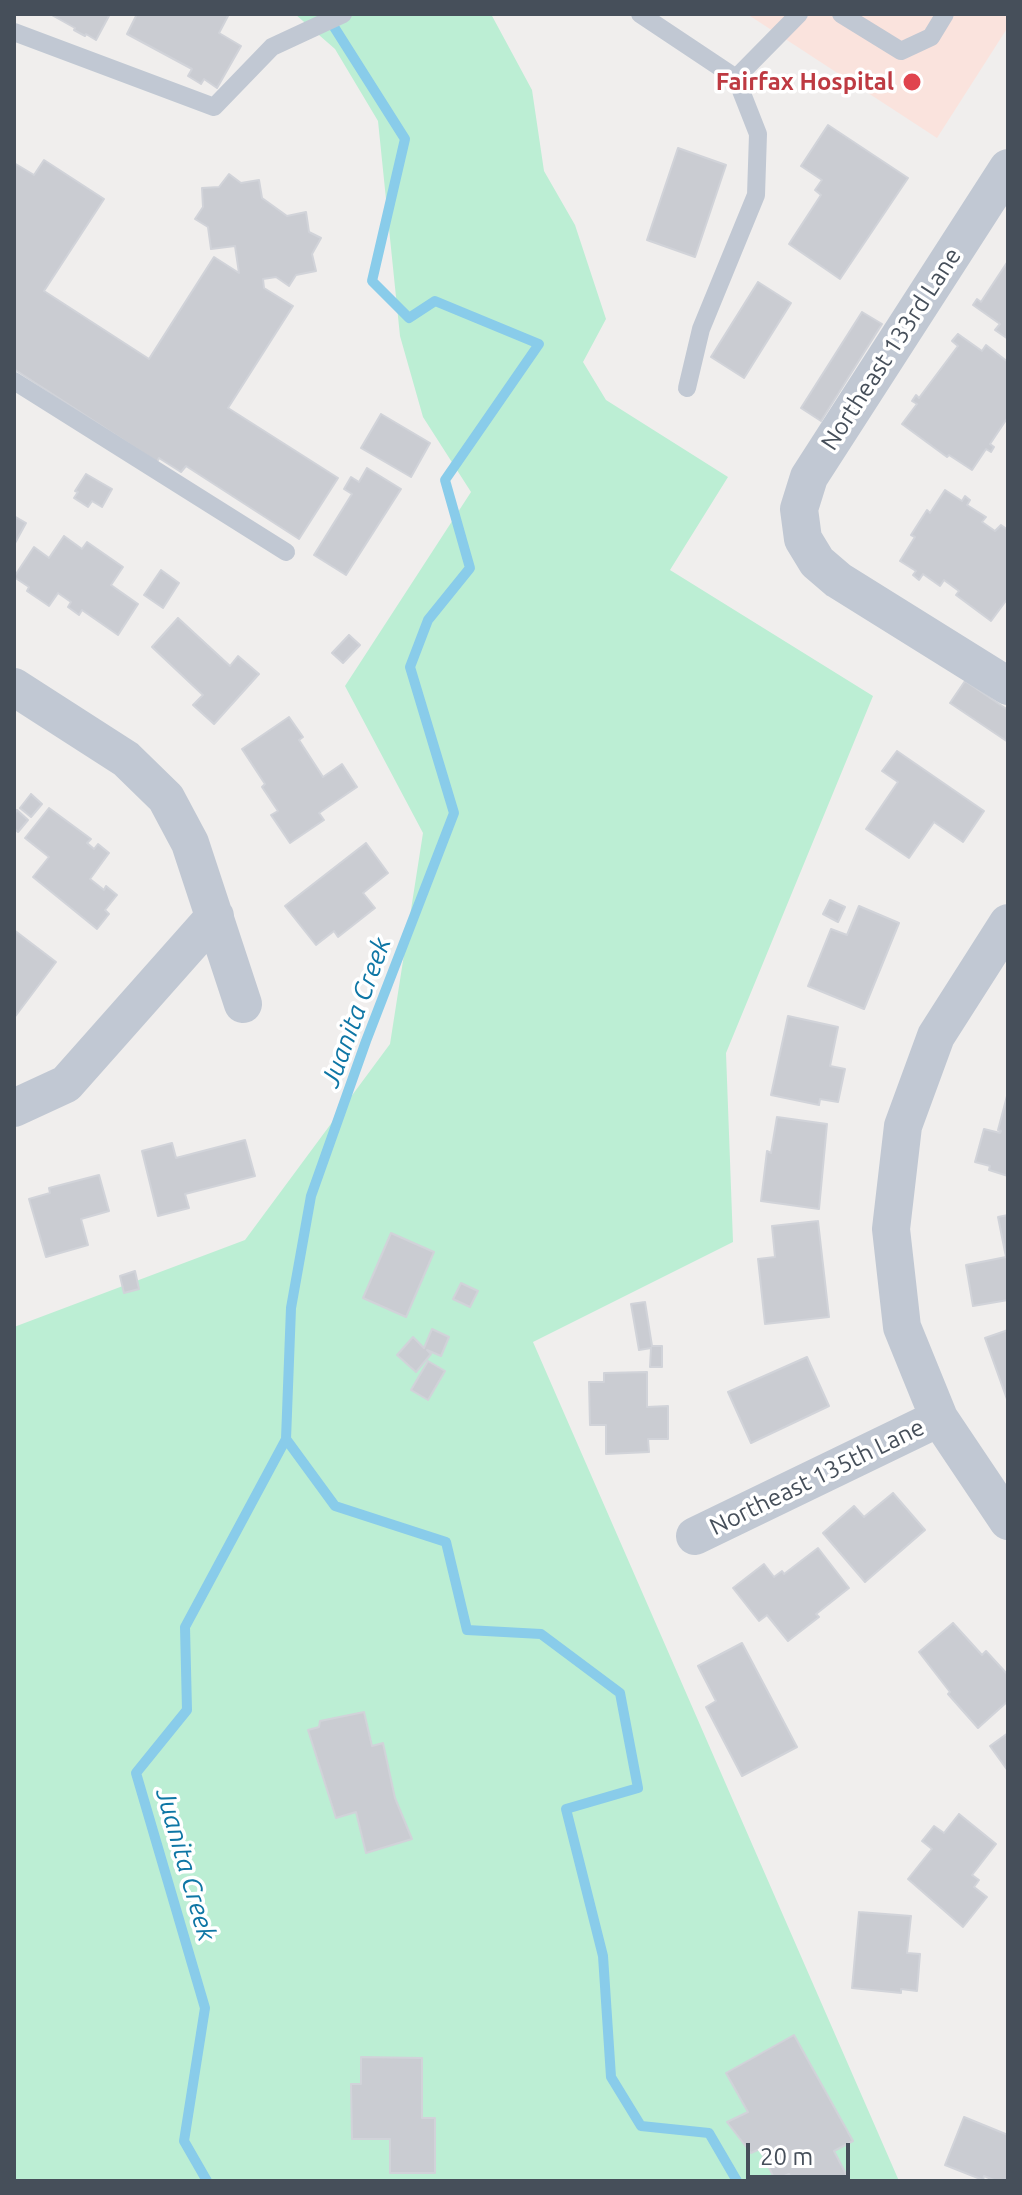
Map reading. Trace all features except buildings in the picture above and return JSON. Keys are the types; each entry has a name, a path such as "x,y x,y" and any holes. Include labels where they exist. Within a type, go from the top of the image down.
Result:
{"street":[{"name":"Northeast 133rd Lane","path":"1008,168 809,477 799,509 803,539 817,562 838,580 1008,686"},
{"path":"14,687 126,759 166,798 190,843 243,1004"},
{"path":"14,1108 66,1084 215,916"},
{"path":"1008,923 936,1036 903,1126 891,1229 902,1327 939,1418 1008,1521"},
{"name":"Northeast 135th Lane","path":"695,1536 939,1418"}],"lane":[{"path":"14,32 214,107 272,47 343,14"},
{"path":"640,14 736,78 758,134 756,195 701,329 687,388"},
{"path":"736,78 799,14"},
{"path":"841,14 901,51 931,37 945,14"},
{"path":"14,381 286,552"}],"shaded area":[{"name":"Fairfax Hospital","path":"747,14 1008,14 1008,27 937,138"}],"green space":[{"path":"295,14 491,14 532,90 544,171 575,225 606,319 583,362 606,400 728,477 670,570 873,696 726,1053 733,1242 533,1342 899,2181 14,2181 14,1327 245,1240 390,1044 423,833 345,686 471,492 423,417 400,336 378,121 335,49"}],"waterway":[{"name":"Juanita Creek","path":"207,2181 184,2141 205,2008 136,1773 187,1710 185,1627 286,1439 291,1308 311,1196 366,1041 454,813 410,667 428,620 470,568 445,480 539,344 435,301 409,318 372,281 405,139 329,19"},
{"path":"286,1439 335,1506 446,1542 467,1630 541,1634 620,1693 638,1788 566,1809 603,1956 611,2077 641,2126 709,2133 737,2181"}],"place":[{"name":"Fairfax Hospital","path":"912,82"}]}
